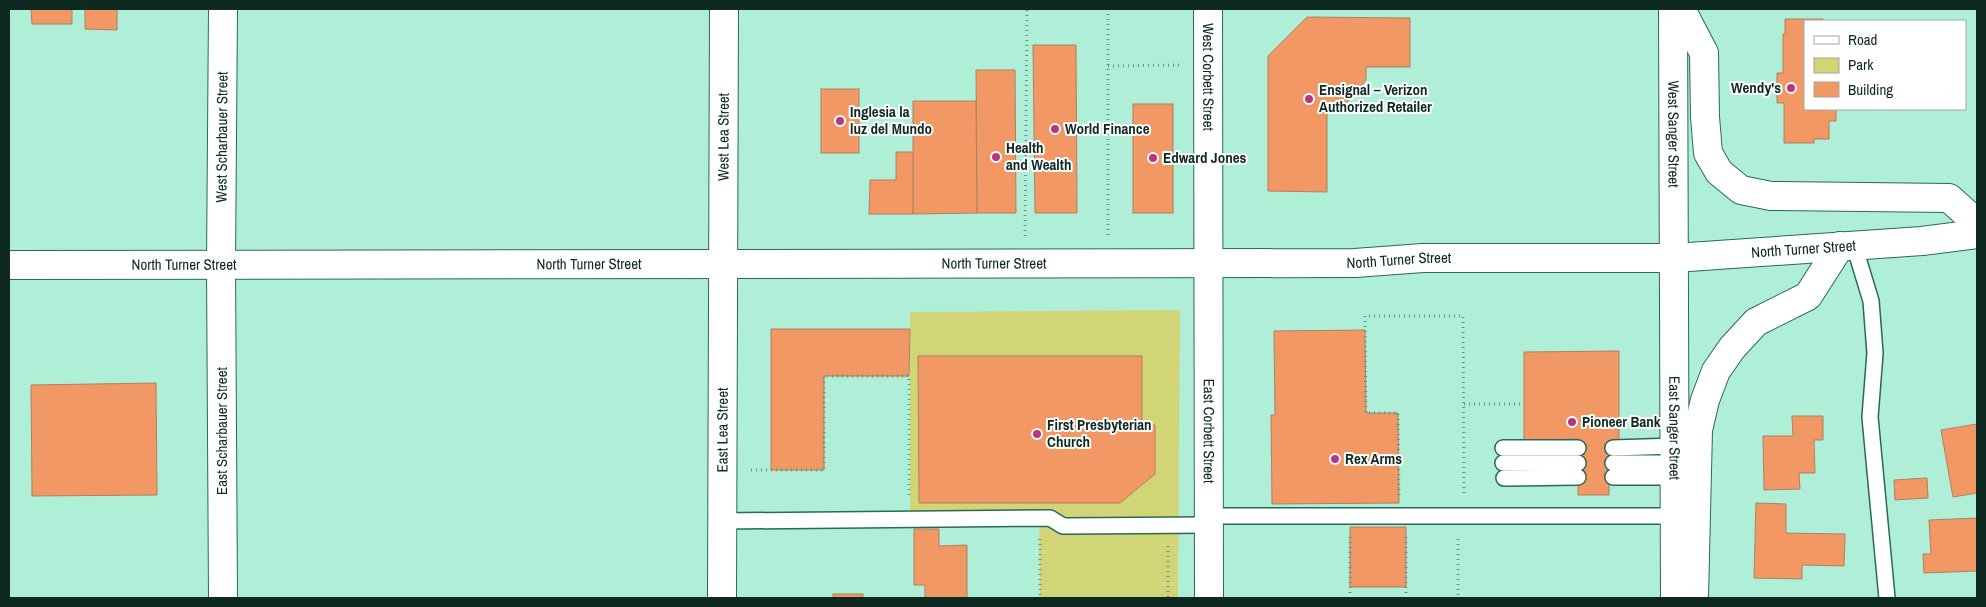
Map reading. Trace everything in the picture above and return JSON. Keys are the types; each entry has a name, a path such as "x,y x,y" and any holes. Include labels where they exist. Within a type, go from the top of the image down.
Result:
{"main road":[{"name":"West Scharbauer Street","path":"221,265 223,9"},
{"name":"West Lea Street","path":"723,264 724,9"},
{"name":"West Corbett Street","path":"1208,9 1210,264"},
{"name":"West Sanger Street","path":"1673,9 1674,258"},
{"path":"1681,9 1704,53 1705,117 1708,153 1719,172 1741,190 1771,196 1949,198 1977,224"},
{"name":"North Turner Street","path":"9,265 1355,264 1423,258 1674,258 1922,241 1977,234"},
{"path":"1694,598 1698,430 1705,400 1716,371 1732,348 1756,322 1808,296 1847,246"},
{"name":"East Sanger Street","path":"1674,258 1675,598"},
{"name":"East Lea Street","path":"722,598 723,264"},
{"name":"East Corbett Street","path":"1208,598 1210,264"},
{"name":"East Scharbauer Street","path":"221,265 223,598"}],"lane":[{"path":"1847,246 1871,301 1875,353 1870,417 1887,598"},
{"path":"1674,462 1613,463 1674,462"},
{"path":"1578,463 1503,463 1578,463"},
{"path":"722,521 1050,518 1063,526 1350,516 1675,516"}],"path":[{"path":"1025,264 1027,9"},
{"path":"1108,9 1108,264"},
{"path":"1108,66 1209,65"},
{"path":"1399,503 1398,413 1366,413 1365,316 1463,316 1464,502"},
{"path":"750,470 824,470 824,376 909,376 910,503"},
{"path":"1464,404 1524,404"},
{"path":"1350,516 1350,598"},
{"path":"1040,518 1040,598"},
{"path":"1406,527 1406,598"},
{"path":"1458,536 1458,598"}],"green space":[{"path":"1180,310 1178,598 1040,598 1039,512 910,512 910,312"}],"building":[{"path":"31,9 72,9 72,24 32,24"},
{"path":"85,9 117,9 117,30 85,29"},
{"name":"Ensignal – Verizon Authorized Retailer","path":"1307,17 1410,18 1410,67 1366,67 1366,80 1344,106 1327,106 1327,192 1268,191 1268,56"},
{"name":"Wendy's","path":"1785,19 1823,19 1804,20 1804,110 1836,110 1836,121 1829,121 1829,139 1814,139 1814,143 1784,143 1784,103 1777,103 1777,73 1783,73 1783,34 1785,34"},
{"name":"World Finance","path":"1033,45 1076,45 1077,213 1035,213"},
{"name":"Health and Wealth","path":"976,70 1015,70 1016,213 977,213"},
{"name":"Inglesia la luz del Mundo","path":"821,89 859,89 859,153 821,153"},
{"path":"913,101 976,101 977,213 913,214"},
{"name":"Edward Jones","path":"1133,104 1173,104 1173,213 1133,213"},
{"path":"896,152 913,152 913,214 869,214 870,180 896,180"},
{"path":"771,329 910,329 909,376 824,376 824,470 771,470"},
{"name":"Rex Arms","path":"1365,330 1366,413 1398,413 1399,503 1272,504 1271,415 1275,415 1274,331"},
{"name":"Pioneer Bank","path":"1619,351 1619,440 1613,440 1613,481 1609,481 1609,495 1578,495 1578,439 1524,440 1524,352"},
{"name":"First Presbyterian Church","path":"918,356 1142,356 1142,425 1155,425 1155,474 1120,503 919,503"},
{"path":"156,383 157,495 32,496 31,385"},
{"path":"1792,416 1823,416 1823,440 1814,440 1815,473 1799,473 1800,489 1764,490 1763,436 1793,436"},
{"path":"1977,424 1977,493 1953,497 1941,430"},
{"path":"1927,478 1928,498 1895,500 1894,480"},
{"path":"1756,503 1786,504 1786,533 1845,534 1844,566 1802,565 1802,579 1754,578"},
{"path":"1977,518 1977,571 1924,573 1923,554 1931,554 1929,520"},
{"path":"1350,527 1406,527 1406,587 1350,587"},
{"path":"914,529 939,529 939,546 967,545 967,598 925,598 925,585 914,585"},
{"path":"833,594 863,594 863,598 833,598"}],"place":[{"name":"Wendy's","path":"1791,88"},
{"name":"Ensignal – Verizon Authorized Retailer","path":"1309,99"},
{"name":"Inglesia la luz del Mundo","path":"840,121"},
{"name":"World Finance","path":"1055,129"},
{"name":"Health and Wealth","path":"996,157"},
{"name":"Edward Jones","path":"1153,158"},
{"name":"Pioneer Bank","path":"1572,422"},
{"name":"First Presbyterian Church","path":"1037,434"},
{"name":"Rex Arms","path":"1335,459"}]}
